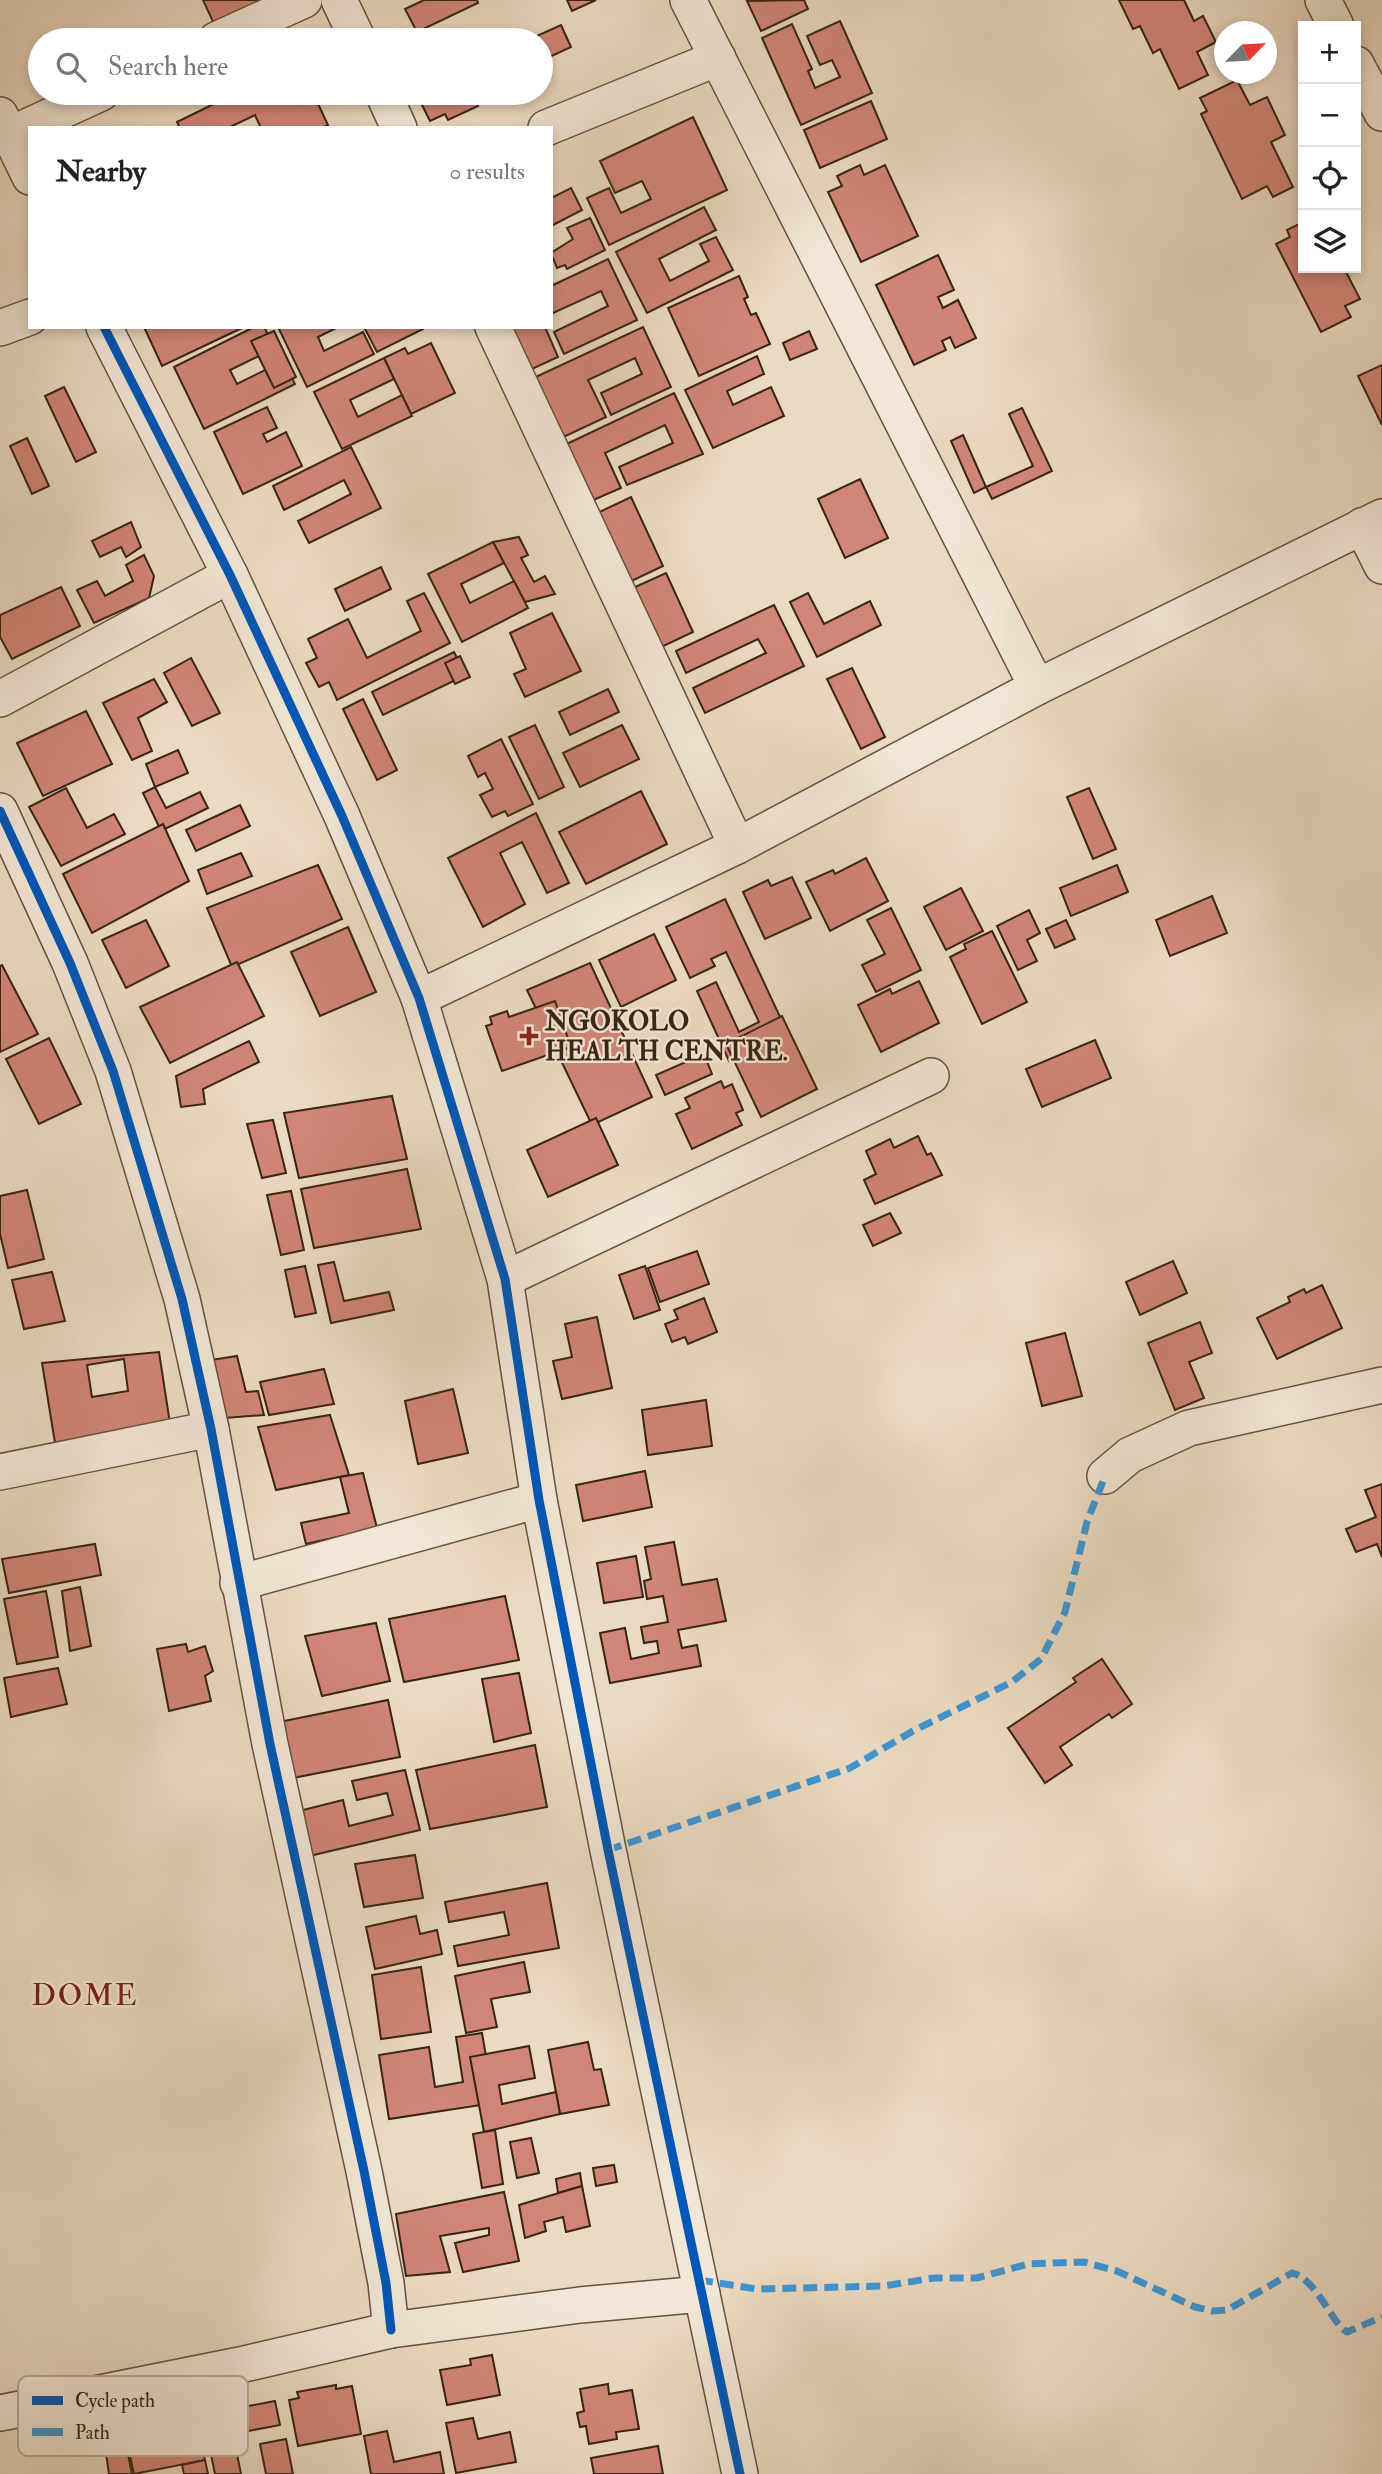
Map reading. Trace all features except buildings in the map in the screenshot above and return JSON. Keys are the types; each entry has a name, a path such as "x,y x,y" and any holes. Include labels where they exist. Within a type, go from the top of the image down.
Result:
{"street":[{"path":"242,28 304,0"},
{"path":"339,0 352,28"},
{"path":"688,0 1037,687"},
{"path":"1323,0 1334,21"},
{"path":"551,126 718,58"},
{"path":"1361,73 1382,113"},
{"path":"28,173 5,125 65,105"},
{"path":"388,105 398,126"},
{"path":"0,328 28,318"},
{"path":"105,329 230,575 342,816 419,999 505,1279 538,1500 740,2474"},
{"path":"494,329 737,846"},
{"path":"419,999 737,846 1037,687 1372,521 1382,566"},
{"path":"0,699 230,575"},
{"path":"0,811 70,963 113,1071 182,1299 211,1429 278,1783 364,2171 386,2284 391,2330"},
{"path":"505,1279 931,1076"},
{"path":"1105,1476 1130,1455 1189,1427 1382,1385"},
{"path":"0,1472 211,1429"},
{"path":"239,1583 538,1500"},
{"path":"185,2376 391,2330 580,2305 702,2294"},
{"path":"0,2413 18,2409"}],"marked path":[{"path":"608,1850 850,1768 913,1731 1012,1682 1041,1659 1065,1612 1087,1522 1105,1476"},
{"path":"699,2280 757,2289 883,2286 934,2278 977,2278 1028,2264 1084,2262 1117,2271 1195,2307 1212,2311 1227,2310 1292,2273 1309,2283 1335,2320 1347,2332 1382,2317"}],"cycle path":[{"path":"105,329 230,575 342,816 419,998 505,1279 539,1500 608,1850 740,2474"},
{"path":"0,811 70,963 113,1071 182,1299 211,1429 270,1744 364,2171 386,2283 391,2330"}],"place":[{"name":"NGOKOLO HEALTH CENTRE.","path":"529,1036"}],"district":[{"name":"DOME","path":"85,1995"}]}
